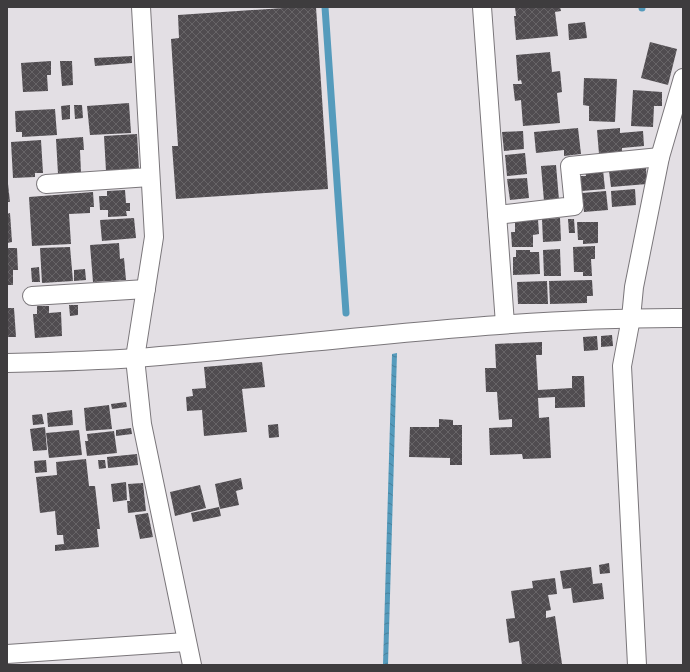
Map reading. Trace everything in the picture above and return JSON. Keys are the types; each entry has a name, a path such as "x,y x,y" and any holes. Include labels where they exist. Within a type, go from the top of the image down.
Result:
{"street":[{"path":"141,7 154,237 135,358 142,424 186,642 192,665"},
{"path":"482,7 505,324"},
{"path":"637,665 622,366 631,318 634,287 660,157 683,78"},
{"path":"497,215 574,206 570,166 660,157"},
{"path":"46,184 150,177"},
{"path":"32,296 146,289"},
{"path":"7,363 135,358 505,324 631,318 683,318"},
{"path":"7,654 186,642"}],"water":[{"path":"397,353 388,665 383,665 392,354"}],"building":[{"path":"316,7 328,189 176,199 172,146 178,146 171,39 179,38 178,15"},
{"path":"515,7 560,7 561,11 555,12 558,36 516,40 514,16 516,16"},
{"path":"585,22 587,38 569,40 568,24"},
{"path":"650,42 677,49 668,85 641,78"},
{"path":"550,52 552,72 560,71 562,92 557,93 560,123 523,126 521,100 515,101 513,84 522,84 521,80 518,81 516,55"},
{"path":"132,56 132,63 95,66 94,58"},
{"path":"51,61 51,75 47,75 48,91 23,92 21,63"},
{"path":"60,61 72,61 73,85 62,86"},
{"path":"584,78 617,79 615,122 589,121 589,106 583,105"},
{"path":"633,90 662,92 662,106 654,106 653,127 631,126"},
{"path":"129,103 131,133 90,135 87,106"},
{"path":"70,105 70,119 62,120 61,106"},
{"path":"74,105 82,105 83,118 75,119"},
{"path":"55,109 57,135 22,137 22,132 16,132 15,111"},
{"path":"578,128 581,154 564,156 564,150 536,153 534,132"},
{"path":"620,128 620,133 643,131 644,146 622,148 622,151 599,154 597,130"},
{"path":"523,131 524,149 504,151 502,132"},
{"path":"137,134 139,169 106,171 104,136"},
{"path":"83,137 84,150 80,150 81,173 58,174 56,139"},
{"path":"41,140 43,173 35,173 35,177 13,178 11,142"},
{"path":"525,153 527,174 507,176 505,155"},
{"path":"556,165 559,200 544,201 541,166"},
{"path":"646,168 647,184 611,187 609,171"},
{"path":"603,170 605,189 582,191 580,176 586,176 585,171"},
{"path":"7,175 10,202 7,202"},
{"path":"527,178 529,198 510,200 507,179"},
{"path":"635,189 636,205 612,207 611,191"},
{"path":"125,190 126,203 130,203 130,211 126,211 127,216 108,217 108,210 100,210 99,196 107,196 107,191"},
{"path":"606,191 608,210 584,212 582,193"},
{"path":"93,192 94,207 90,207 90,213 69,214 71,244 32,246 29,197"},
{"path":"10,213 12,242 7,243 7,214"},
{"path":"134,218 136,238 102,241 100,220"},
{"path":"560,218 561,241 543,242 542,219"},
{"path":"568,219 574,219 575,233 569,233"},
{"path":"538,220 539,234 533,235 533,247 512,247 511,232 515,232 515,221"},
{"path":"577,222 598,222 598,243 583,244 583,240 578,240"},
{"path":"119,243 120,259 124,258 126,280 93,282 90,245"},
{"path":"595,246 595,259 591,259 592,276 583,276 583,272 574,272 573,247"},
{"path":"70,247 73,281 42,283 40,248"},
{"path":"7,248 17,248 18,270 13,270 13,285 7,285"},
{"path":"560,249 561,276 544,276 543,250"},
{"path":"516,250 530,250 530,252 539,252 540,274 513,275 513,257 516,257"},
{"path":"39,267 40,282 32,282 31,268"},
{"path":"85,269 86,280 74,281 74,270"},
{"path":"592,280 593,296 587,296 587,303 550,304 549,281"},
{"path":"547,281 548,304 518,304 517,282"},
{"path":"69,305 78,305 78,315 70,316"},
{"path":"37,306 49,306 49,313 61,312 62,336 35,338 33,314 37,314"},
{"path":"7,308 14,308 16,337 7,337"},
{"path":"612,335 613,346 601,347 601,336"},
{"path":"597,336 598,350 584,351 583,337"},
{"path":"542,342 542,355 536,355 538,390 572,388 572,376 584,376 585,407 555,408 555,397 538,398 539,418 549,417 551,458 523,459 522,454 490,455 489,428 512,427 512,419 499,420 497,392 486,392 485,368 496,368 495,344"},
{"path":"262,362 265,387 242,389 247,432 204,436 202,410 187,411 186,397 193,396 192,389 206,388 204,367"},
{"path":"126,402 127,407 112,409 111,404"},
{"path":"109,405 112,429 86,431 84,408"},
{"path":"72,410 73,425 48,427 47,413"},
{"path":"42,414 44,424 33,425 32,415"},
{"path":"439,419 453,420 453,425 462,425 462,465 450,465 450,458 409,457 410,427 439,427"},
{"path":"278,424 279,437 269,438 268,425"},
{"path":"45,427 47,450 33,451 30,429"},
{"path":"131,428 132,434 116,436 116,430"},
{"path":"79,430 82,455 49,458 46,433"},
{"path":"114,431 117,453 87,456 85,441 88,441 87,434"},
{"path":"137,454 138,465 108,468 107,457"},
{"path":"86,459 89,486 95,486 100,529 97,529 99,547 55,551 55,545 64,544 63,535 57,535 55,511 40,513 36,477 57,475 56,462"},
{"path":"46,460 47,472 35,473 34,461"},
{"path":"98,460 105,460 106,468 99,469"},
{"path":"241,478 243,489 236,491 239,505 220,509 215,484"},
{"path":"126,482 127,500 113,502 111,484"},
{"path":"143,483 146,511 128,513 127,501 130,501 128,484"},
{"path":"200,485 206,508 175,516 170,492"},
{"path":"219,507 221,516 193,522 191,513"},
{"path":"148,513 153,537 140,539 135,515"},
{"path":"609,563 610,573 600,574 599,565"},
{"path":"591,567 593,584 602,583 604,599 573,603 571,588 563,589 560,571"},
{"path":"555,578 557,594 548,595 551,610 546,611 546,618 555,616 562,664 522,665 519,641 509,643 506,619 515,618 511,591 533,588 532,581"}],"waterway":[{"path":"325,7 346,313"}]}
